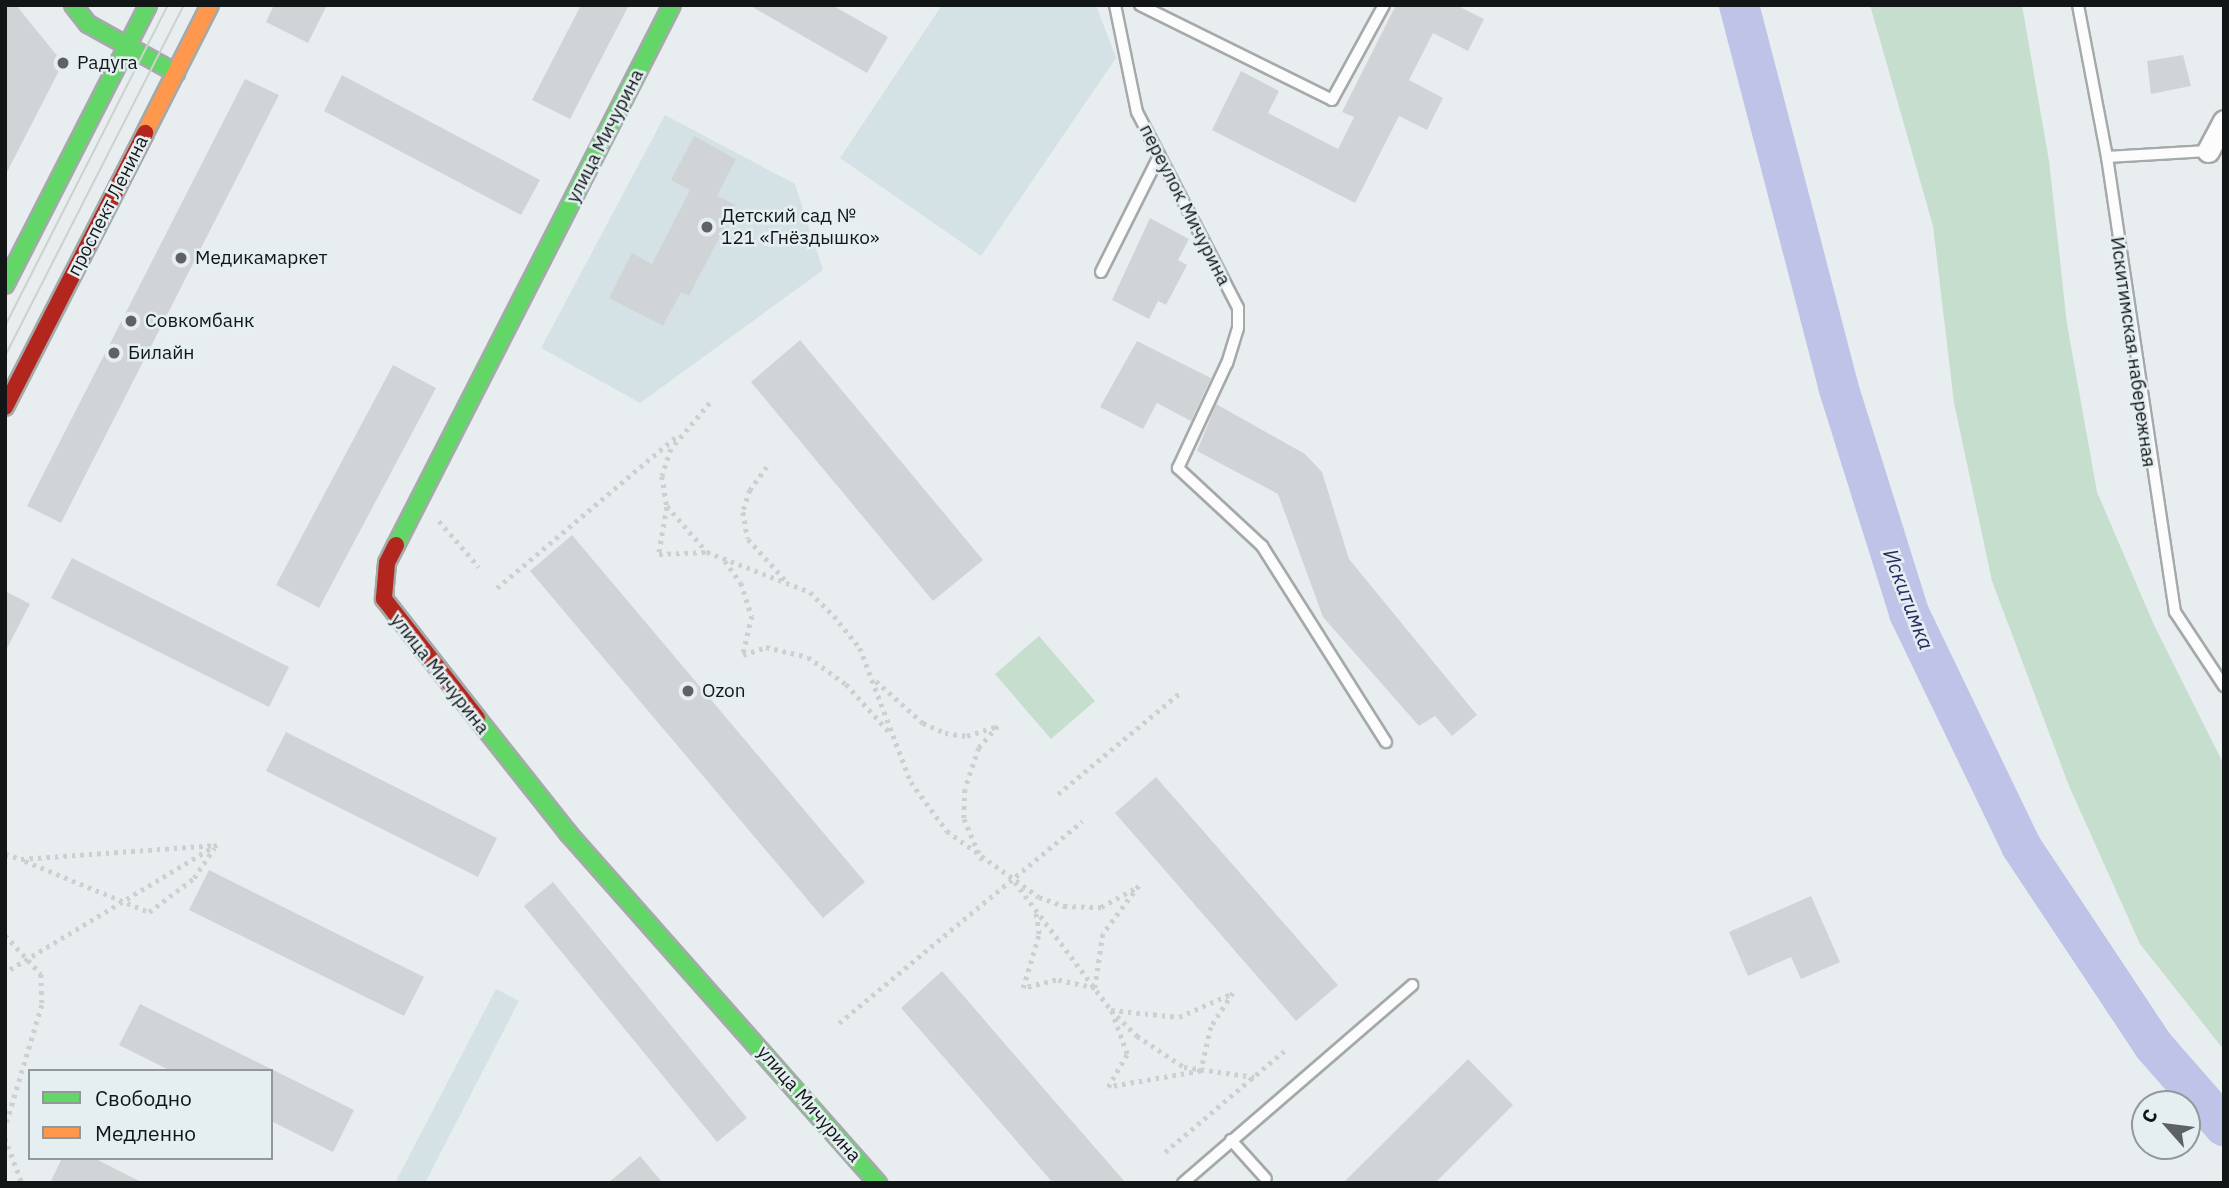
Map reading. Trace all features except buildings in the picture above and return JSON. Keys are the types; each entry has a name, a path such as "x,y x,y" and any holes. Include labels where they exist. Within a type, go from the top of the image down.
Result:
{"street":[{"path":"73,5 88,24 176,73"},
{"path":"5,285 148,5"},
{"name":"проспект Ленина","path":"5,407 211,5"},
{"name":"улица Мичурина","path":"671,5 387,563 384,599 568,833 878,1183"},
{"path":"2208,151 2224,121"}],"lane":[{"name":"переулок Мичурина","path":"1115,5 1137,112 1238,308 1238,328 1227,363 1178,468 1262,546 1386,742"},
{"path":"1140,5 1332,100 1384,5"},
{"name":"Искитимская набережная","path":"2078,5 2106,157 2175,612 2224,686"},
{"path":"2106,157 2208,151"},
{"path":"1101,272 1159,156"},
{"path":"1182,1183 1412,985"},
{"path":"1231,1140 1266,1179"}],"path":[{"path":"497,588 682,431 710,403"},
{"path":"682,431 662,476 667,506 659,554 707,552"},
{"path":"767,467 750,490 743,512 748,539 788,583"},
{"path":"667,506 707,552 810,592 834,616 860,648 894,737 926,807 961,847 1039,897 1085,909 1139,886 1103,934 1095,989"},
{"path":"439,521 479,567"},
{"path":"724,560 741,583 752,616 743,655 766,647 808,657 846,684 894,737"},
{"path":"873,678 923,723 946,733 967,736 998,726 979,748 965,789 964,819 982,860"},
{"path":"1058,794 1181,692"},
{"path":"839,1023 1082,821"},
{"path":"21,859 217,845"},
{"path":"5,973 217,845"},
{"path":"5,854 149,912 194,878 217,845"},
{"path":"1013,879 1111,1010 1168,1058 1201,1071 1254,1077"},
{"path":"1035,909 1037,944 1023,988 1056,980 1095,989"},
{"path":"5,935 30,957 41,974 42,1006 5,1128"},
{"path":"1111,1010 1179,1017 1233,993 1211,1027 1201,1071"},
{"path":"1111,1010 1127,1054 1108,1087 1201,1071"},
{"path":"1165,1152 1284,1051"},
{"path":"5,1138 22,1183"}],"shaded area":[{"path":"942,5 1096,5 1116,58 981,256 840,158"},
{"name":"Детский сад № 121 «Гнёздышко»","path":"665,115 795,184 823,270 640,403 541,348"},
{"path":"496,989 519,1001 425,1183 395,1183"}],"green space":[{"path":"1870,5 2022,5 2049,161 2067,324 2097,492 2154,625 2224,765 2224,1050 2140,944 2069,786 1992,581 1954,403 1933,226"},
{"path":"1039,636 1095,701 1051,739 995,674"}],"waterway":[{"name":"Искитимка","path":"1739,5 1838,386 1909,613 2021,846 2153,1045 2224,1126"}],"tram line":[{"path":"5,326 168,5"},
{"path":"5,356 184,5"}],"traffic: fast":[{"path":"73,5 88,24 176,73"},
{"path":"5,285 148,5"},
{"path":"396,545 672,5"},
{"path":"477,718 568,833 878,1183"}],"traffic: slow":[{"path":"145,133 210,5"}],"traffic: jam":[{"path":"5,407 145,133"},
{"path":"396,545 387,563 384,599 477,718"}],"place":[{"name":"Радуга","path":"63,63"},
{"name":"Детский сад № 121 «Гнёздышко»","path":"707,227"},
{"name":"Медикамаркет","path":"181,258"},
{"name":"Совкомбанк","path":"131,321"},
{"name":"Билайн","path":"114,353"},
{"name":"Ozon","path":"688,691"}]}
